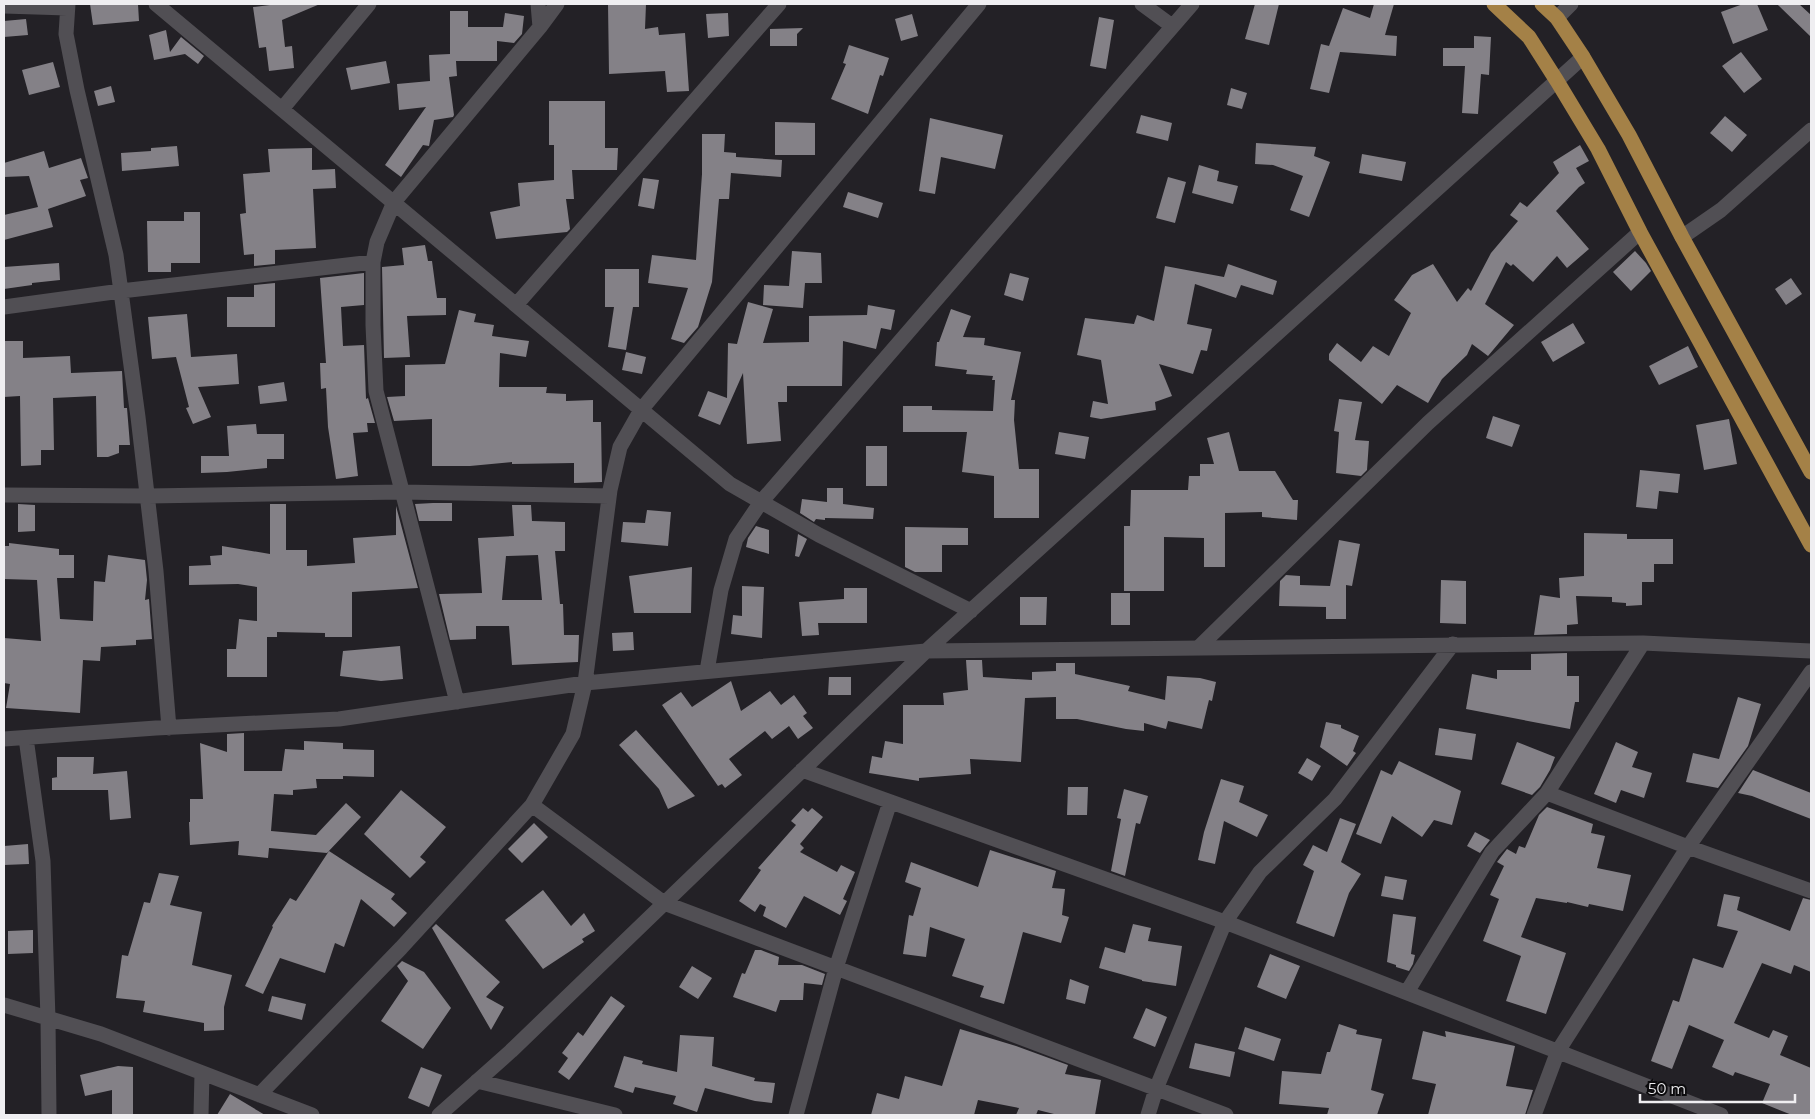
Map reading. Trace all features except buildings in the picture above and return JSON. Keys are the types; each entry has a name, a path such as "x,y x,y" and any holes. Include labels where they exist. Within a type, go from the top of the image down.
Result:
{"main road":[{"path":"1494,4 1529,37 1598,149 1640,232 1811,545"},
{"path":"1542,4 1557,18 1583,57 1629,135 1811,472"}],"street":[{"path":"156,4 730,484 820,535 971,611"},
{"path":"282,109 369,4"},
{"path":"538,4 540,27"},
{"path":"457,702 376,391 373,262 377,242 394,202 557,4"},
{"path":"516,305 779,4"},
{"path":"259,1095 401,948 532,805 573,734 585,683 609,496 620,447 641,410 979,4"},
{"path":"1142,4 1172,26"},
{"path":"707,671 721,590 736,539 760,502 1192,4"},
{"path":"1557,18 1572,4"},
{"path":"4,6 68,6 66,34 77,90 116,255 148,496 169,728"},
{"path":"439,1115 511,1051 926,651 1583,57"},
{"path":"1682,236 1721,210 1811,130"},
{"path":"1198,648 1428,423 1640,232"},
{"path":"4,307 121,291 373,262"},
{"path":"4,495 148,496 402,492 609,496"},
{"path":"1407,992 1492,852 1546,793 1642,643"},
{"path":"4,739 339,719 585,683 926,651 1642,643 1811,651"},
{"path":"1148,1115 1156,1089 1226,922 1260,872 1335,799 1453,644"},
{"path":"1534,1115 1558,1051 1688,847 1811,672"},
{"path":"26,738 43,861 49,1115"},
{"path":"802,770 1226,922 1721,1115"},
{"path":"1546,793 1811,891"},
{"path":"796,1115 836,968 890,802"},
{"path":"532,805 664,903 1226,1115"},
{"path":"4,1005 101,1034 312,1115"},
{"path":"201,1115 202,1073"},
{"path":"477,1081 615,1115"}]}
